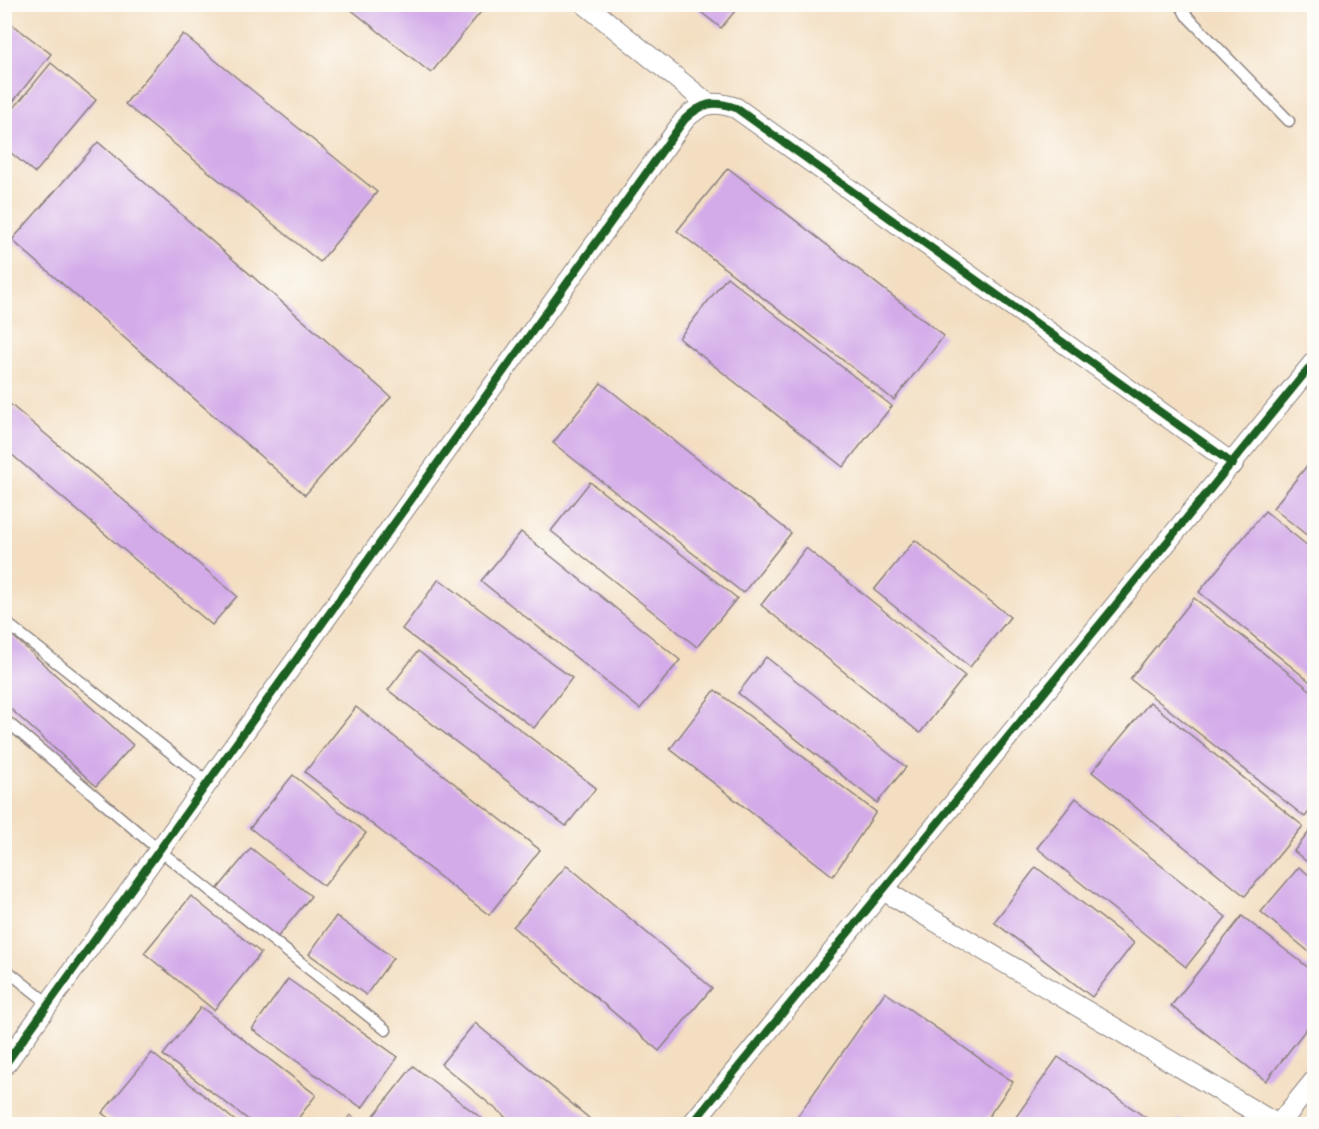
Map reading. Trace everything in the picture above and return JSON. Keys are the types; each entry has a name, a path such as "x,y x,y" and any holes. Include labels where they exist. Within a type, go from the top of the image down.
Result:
{"street":[{"path":"585,4 707,103"},
{"path":"4,1066 685,119 707,103 720,102 736,108 1233,464"},
{"path":"692,1125 1314,362"},
{"path":"884,890 1278,1125 1314,1081"}],"lane":[{"path":"1180,4 1186,15 1289,121"},
{"path":"4,621 208,782"},
{"path":"4,719 159,850 386,1030"},
{"path":"4,968 49,1004"}],"building":[{"path":"344,4 480,4 484,8 431,73"},
{"path":"692,5 740,5 721,28"},
{"path":"4,18 51,54 4,113"},
{"path":"183,34 377,192 320,262 125,104"},
{"path":"51,63 96,100 35,173 4,147 4,120"},
{"path":"98,142 391,397 305,495 12,240"},
{"path":"728,168 944,336 894,400 677,231"},
{"path":"727,277 892,406 843,467 679,338"},
{"path":"601,383 791,533 743,593 553,443"},
{"path":"4,399 237,596 212,625 4,448"},
{"path":"1314,457 1314,541 1273,508"},
{"path":"590,482 737,598 697,647 551,531"},
{"path":"1265,511 1314,551 1314,685 1199,592"},
{"path":"521,532 680,660 640,709 481,581"},
{"path":"915,540 1010,617 970,667 874,590"},
{"path":"806,548 965,676 920,733 761,605"},
{"path":"439,579 572,678 534,728 402,629"},
{"path":"1194,598 1314,693 1314,805 1305,817 1130,679"},
{"path":"4,628 133,745 96,786 4,703"},
{"path":"418,651 596,788 566,826 388,690"},
{"path":"766,657 906,767 877,803 738,693"},
{"path":"715,690 876,812 833,876 670,749"},
{"path":"1150,702 1303,826 1245,896 1092,772"},
{"path":"356,707 540,850 489,915 305,772"},
{"path":"293,775 366,833 324,886 250,828"},
{"path":"1076,798 1226,917 1186,967 1037,848"},
{"path":"1314,826 1314,868 1294,851"},
{"path":"251,848 311,896 276,939 216,891"},
{"path":"567,865 712,988 659,1051 513,927"},
{"path":"1036,867 1134,943 1092,997 994,922"},
{"path":"1299,867 1314,879 1314,956 1261,912"},
{"path":"191,896 261,953 214,1010 144,953"},
{"path":"336,916 393,958 366,995 309,954"},
{"path":"1242,916 1314,972 1314,1019 1266,1081 1171,1006"},
{"path":"288,979 398,1057 362,1108 252,1029"},
{"path":"885,992 1013,1082 983,1124 792,1124"},
{"path":"201,1007 316,1095 294,1124 254,1124 163,1055"},
{"path":"475,1023 596,1124 514,1124 441,1064"},
{"path":"152,1053 239,1124 117,1124 102,1113"},
{"path":"1058,1057 1155,1124 1011,1124"},
{"path":"413,1066 489,1124 368,1123"},
{"path":"350,1115 362,1124 344,1124"},
{"path":"1179,1119 1187,1124 1175,1124"}],"cycle path":[{"path":"4,1066 685,119 703,106 721,104 736,108 1233,464"},
{"path":"692,1124 1314,362"}]}
